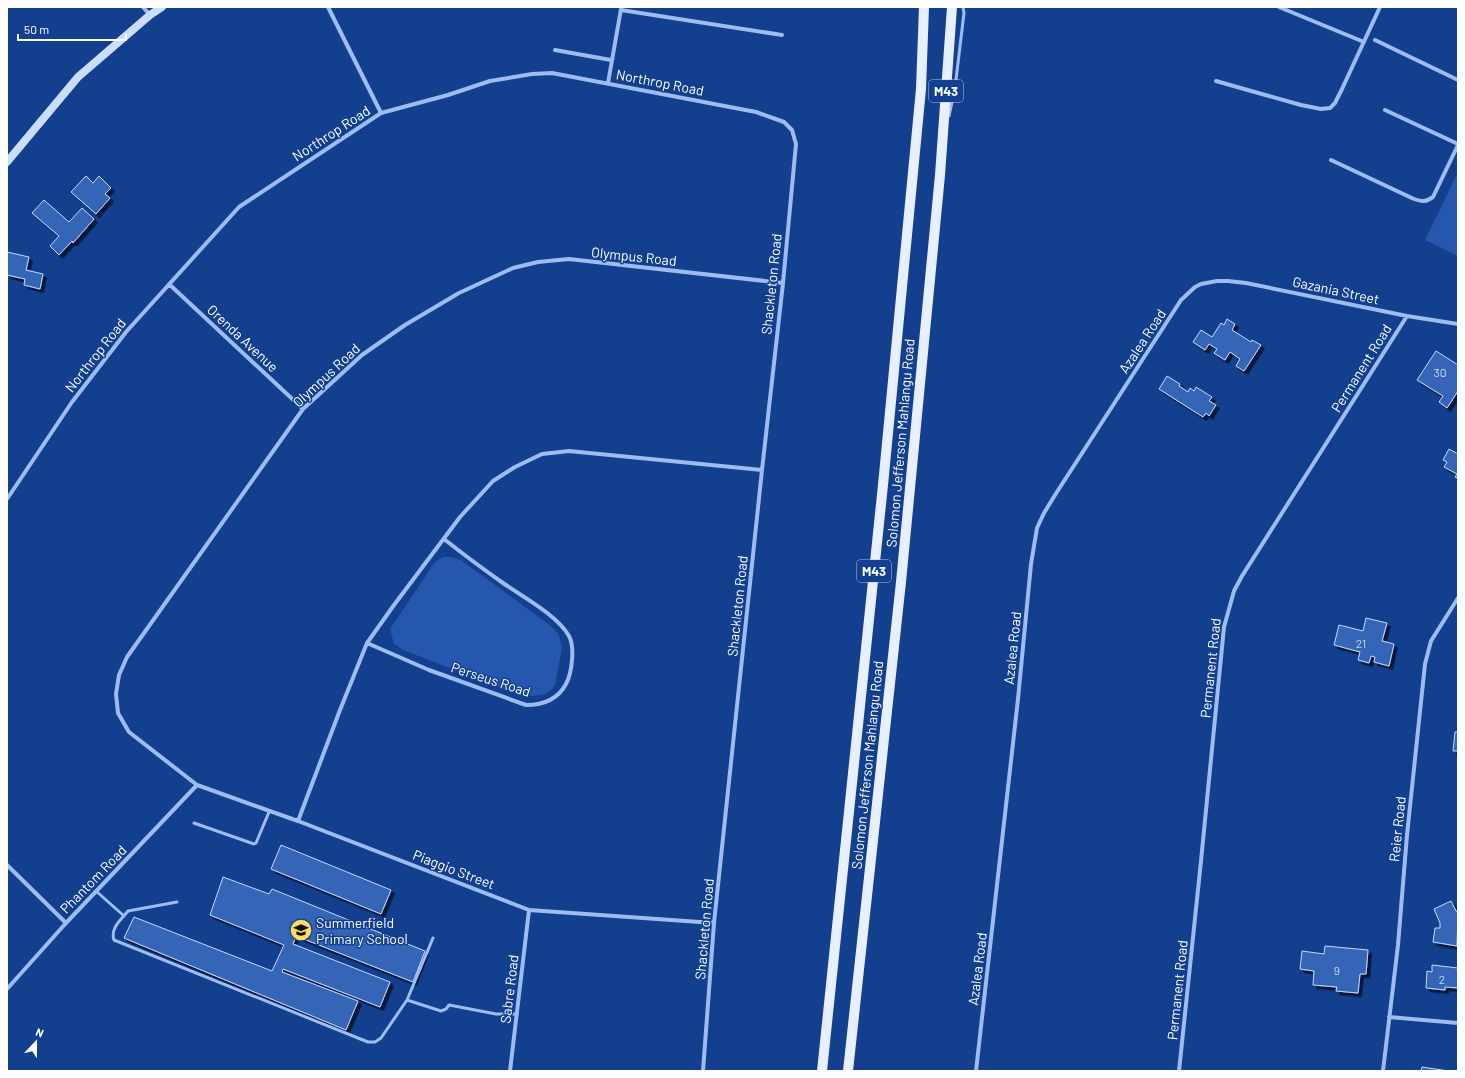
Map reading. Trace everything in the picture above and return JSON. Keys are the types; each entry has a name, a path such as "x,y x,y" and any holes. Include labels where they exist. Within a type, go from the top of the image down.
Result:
{"main road":[{"name":"Solomon Jefferson Mahlangu Road","path":"822,1071 884,477 921,96 924,7"},
{"name":"Solomon Jefferson Mahlangu Road","path":"848,1071 901,582 942,146 952,7"}],"street":[{"path":"143,7 150,15"},
{"path":"7,162 78,77 150,15 162,7"},
{"path":"328,7 381,113"},
{"path":"1279,7 1364,42"},
{"path":"1216,81 1301,106 1321,109 1330,108 1335,103 1342,89 1380,7"},
{"path":"608,83 621,8 782,34"},
{"path":"1375,40 1458,80"},
{"path":"555,50 611,60"},
{"name":"Northrop Road","path":"7,498 72,402 126,332 239,207 381,113 448,96 490,81 532,74 552,73 748,110 784,122 792,130 796,144"},
{"path":"1331,160 1414,199 1427,201 1433,197 1458,144 1385,110"},
{"name":"Shackleton Road","path":"703,1071 714,923 783,283 796,144"},
{"name":"Olympus Road","path":"197,785 129,732 118,713 116,694 119,674 127,657 303,409 362,354 405,325 459,293 513,268 538,262 569,259 783,283"},
{"name":"Gazania Street","path":"1209,282 1228,281 1246,283 1407,316 1458,324"},
{"name":"Azalea Road","path":"976,1071 1016,714 1031,564 1037,528 1055,495 1181,300 1195,287 1209,282"},
{"name":"Orenda Avenue","path":"169,284 303,409"},
{"name":"Permanent Road","path":"1179,1071 1202,861 1224,627 1234,591 1242,576 1407,316"},
{"path":"298,821 367,643 460,517 493,481 515,467 542,454 569,451 762,470"},
{"name":"Perseus Road","path":"367,643 429,670 526,705 536,705 551,700 562,690 571,673 572,662 572,644 563,627 444,539"},
{"name":"Reier Road","path":"1383,1071 1398,945 1407,835 1425,664 1431,641 1458,598"},
{"name":"Piaggio Street","path":"197,785 269,812 298,821 529,910 714,923"},
{"name":"Phantom Road","path":"7,989 66,923 197,785"},
{"path":"7,865 66,923"},
{"name":"Sabre Road","path":"510,1071 529,910"},
{"path":"1389,1017 1458,1023"}],"lane":[{"path":"942,146 955,88 964,13 963,7"},
{"path":"194,823 254,844 256,843 269,812"},
{"path":"96,891 124,916"},
{"path":"177,902 128,911 113,930 114,940 368,1042 376,1042 381,1038 407,1000 433,938"},
{"path":"407,1000 441,1011 446,1009 449,1005 496,1014 517,1014"}],"shaded area":[{"path":"1458,172 1458,256 1425,240"},
{"path":"443,557 451,557 461,560 551,626 559,635 562,648 555,685 550,691 543,695 530,696 517,694 403,650 394,644 390,629 435,562"}],"building":[{"path":"86,176 93,183 99,176 111,188 105,194 110,198 96,214 71,192"},
{"path":"44,200 69,222 82,208 94,219 73,243 72,241 59,255 50,246 59,236 32,213"},
{"path":"7,252 29,257 26,270 43,274 40,289 24,285 25,279 7,275"},
{"path":"1227,319 1235,324 1232,330 1251,342 1252,340 1261,345 1244,371 1236,366 1240,359 1230,352 1225,360 1214,353 1217,349 1209,344 1205,350 1193,342 1201,330 1212,337 1221,323 1224,325"},
{"path":"1436,351 1458,365 1458,391 1447,408 1439,402 1443,396 1417,380"},
{"path":"1167,376 1180,384 1179,386 1188,392 1190,388 1194,391 1196,387 1212,397 1209,401 1216,405 1209,416 1206,413 1203,417 1159,389"},
{"path":"1449,449 1458,454 1458,478 1455,477 1457,474 1444,467 1447,462 1443,460"},
{"path":"1366,618 1387,623 1382,641 1394,644 1389,666 1374,662 1375,657 1371,656 1369,663 1358,660 1360,652 1334,645 1339,625 1363,631"},
{"path":"1455,732 1458,732 1458,751 1453,751"},
{"path":"281,845 391,890 381,914 271,869"},
{"path":"223,877 269,894 272,889 425,951 413,982 296,936 293,944 390,982 380,1007 283,969 282,972 358,1001 346,1030 124,938 134,917 272,971 284,945 210,915"},
{"path":"1451,901 1458,912 1457,946 1433,942 1435,928 1440,928 1440,923 1434,909"},
{"path":"1325,946 1368,950 1366,974 1360,974 1358,993 1336,991 1337,987 1313,985 1314,971 1300,969 1302,951 1324,954"},
{"path":"1432,965 1458,968 1458,988 1445,987 1445,990 1426,988 1427,971 1432,972"},
{"path":"1422,1067 1449,1071 1421,1071"}],"place":[{"name":"Summerfield Primary School","path":"301,930"}]}
